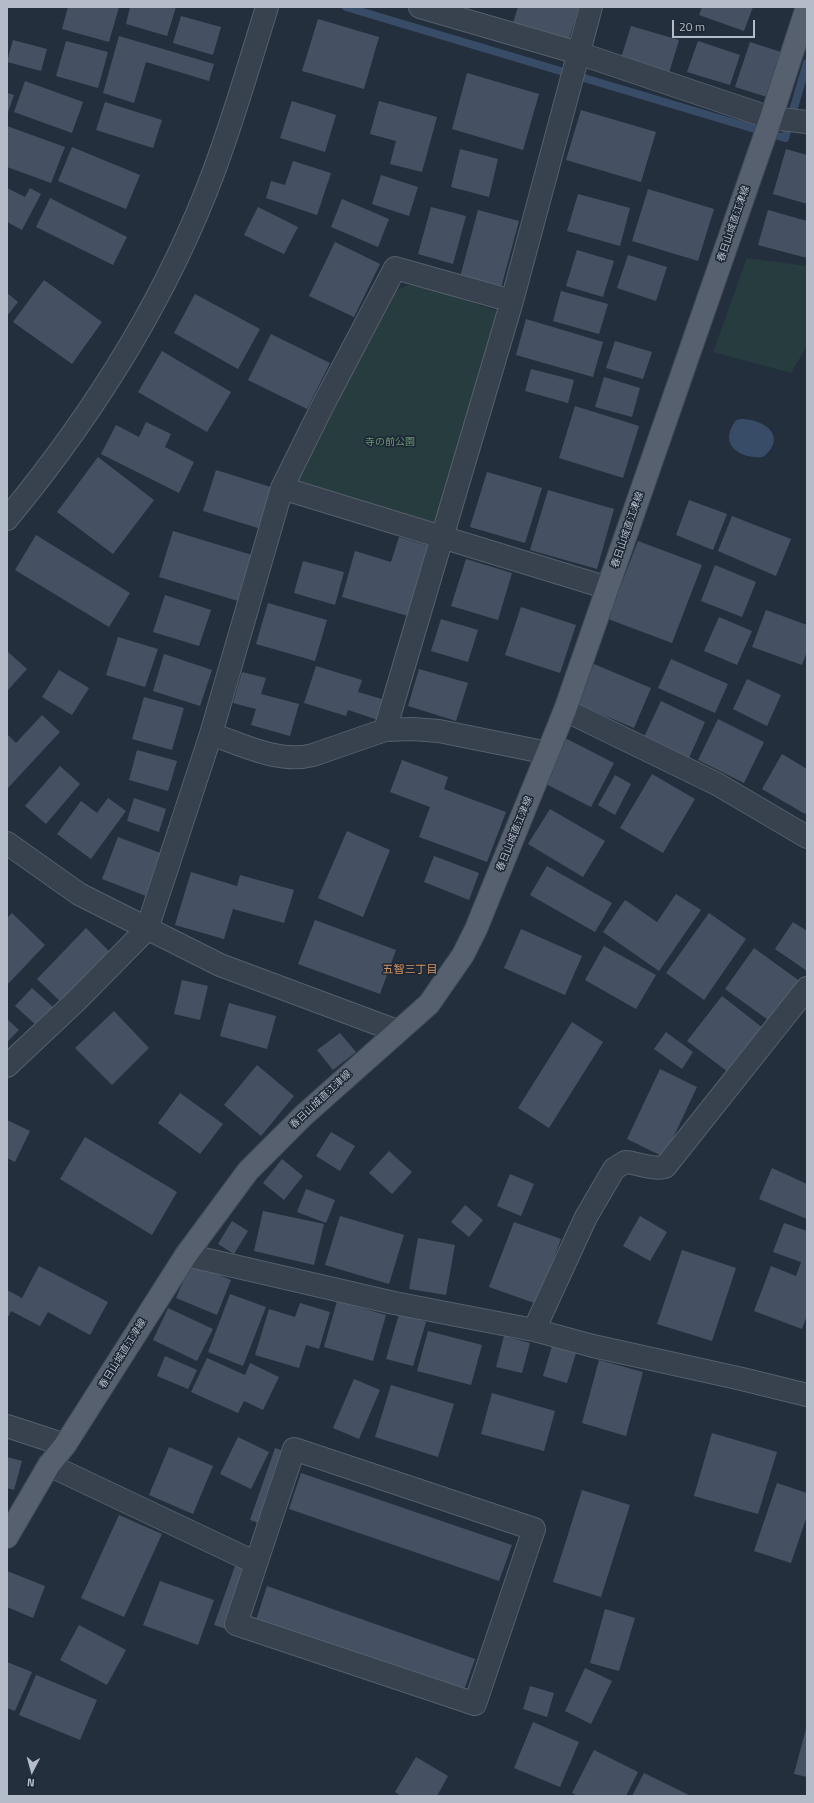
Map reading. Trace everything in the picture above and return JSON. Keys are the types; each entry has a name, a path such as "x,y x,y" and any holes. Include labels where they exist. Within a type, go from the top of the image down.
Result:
{"main road":[{"name":"春日山城直江津線","path":"7,1537 49,1464 65,1445 186,1255 248,1171 304,1116 397,1031 429,1004 463,955 476,929 565,710 771,118 807,7"}],"street":[{"path":"7,519 66,441 104,386 133,340 171,269 214,172 232,119 266,7"},
{"path":"420,7 578,53 771,118 807,122"},
{"path":"385,730 512,301 591,7"},
{"path":"7,1066 76,1001 147,929 211,734 282,488 322,407 395,268 512,301"},
{"path":"282,488 608,588"},
{"path":"565,710 717,784 807,836"},
{"path":"211,734 272,754 301,758 385,730 439,731 548,753"},
{"path":"7,843 79,894 147,929 220,964 397,1031"},
{"path":"534,1330 586,1217 614,1170 625,1162 638,1163 653,1169 665,1167 807,988"},
{"path":"186,1255 394,1303 534,1330 593,1346 742,1378 807,1395"},
{"path":"7,1426 65,1445"},
{"path":"294,1449 534,1529 475,1704 236,1624 256,1563 294,1449"},
{"path":"49,1464 256,1563"}],"green space":[{"path":"747,258 807,266 807,346 791,373 713,352"},
{"name":"寺の前公園","path":"414,283 497,311 434,526 297,483 393,291"}],"water":[{"path":"741,419 758,422 770,430 773,436 773,443 770,450 763,457 746,455 733,448 730,443 729,436 731,429 736,420"}],"building":[{"path":"68,7 119,7 109,42 62,29"},
{"path":"130,7 176,7 167,36 126,24"},
{"path":"518,7 579,7 567,46 511,29"},
{"path":"702,7 753,7 744,31 699,15"},
{"path":"181,16 221,27 213,55 173,43"},
{"path":"318,19 379,37 364,89 302,71"},
{"path":"631,26 679,40 669,73 621,58"},
{"path":"119,36 214,64 209,81 146,62 134,103 103,93"},
{"path":"13,40 47,49 41,71 7,62"},
{"path":"66,41 108,52 98,88 56,76"},
{"path":"698,41 740,55 730,85 687,72"},
{"path":"750,42 781,52 767,97 735,87"},
{"path":"467,73 539,94 523,150 452,129"},
{"path":"25,81 83,102 72,133 14,112"},
{"path":"7,93 14,95 7,115"},
{"path":"292,101 336,115 325,152 280,138"},
{"path":"379,101 437,117 422,172 390,164 396,141 370,134"},
{"path":"105,102 162,120 153,148 96,130"},
{"path":"581,110 656,132 641,182 566,160"},
{"path":"7,126 65,147 51,183 7,167"},
{"path":"72,147 140,175 126,209 58,181"},
{"path":"460,149 498,159 489,197 451,187"},
{"path":"786,149 807,155 807,204 773,194"},
{"path":"293,161 331,173 317,215 266,198 271,181 285,185"},
{"path":"381,175 418,187 409,216 372,204"},
{"path":"7,188 25,197 30,188 41,194 22,230 7,222"},
{"path":"648,189 714,209 698,261 632,241"},
{"path":"578,194 630,208 620,246 567,231"},
{"path":"50,198 127,237 113,265 36,227"},
{"path":"342,199 389,219 378,247 331,227"},
{"path":"258,207 298,227 284,254 244,235"},
{"path":"431,207 466,216 453,264 418,254"},
{"path":"478,210 519,221 501,288 460,277"},
{"path":"768,210 807,221 807,258 758,245"},
{"path":"335,242 380,264 354,317 309,296"},
{"path":"577,250 614,261 603,297 566,286"},
{"path":"628,255 667,267 656,301 617,288"},
{"path":"44,280 102,322 72,364 13,322"},
{"path":"561,291 608,304 599,334 553,321"},
{"path":"7,293 18,302 7,316"},
{"path":"195,294 260,329 238,369 174,333"},
{"path":"526,319 603,342 593,377 516,355"},
{"path":"271,334 330,363 307,409 248,380"},
{"path":"615,341 652,352 643,379 606,368"},
{"path":"162,351 231,392 207,432 138,392"},
{"path":"531,369 574,380 568,403 525,391"},
{"path":"604,377 640,388 632,417 595,407"},
{"path":"575,406 639,426 623,478 559,458"},
{"path":"146,422 171,434 165,447 194,462 179,493 101,454 116,425 139,437"},
{"path":"98,457 154,500 113,554 57,512"},
{"path":"216,470 274,488 261,529 203,511"},
{"path":"487,472 542,488 525,543 470,527"},
{"path":"548,490 614,509 597,569 530,550"},
{"path":"689,500 727,514 713,550 676,535"},
{"path":"732,516 791,539 776,576 718,551"},
{"path":"173,531 252,555 238,601 159,577"},
{"path":"36,535 130,593 109,627 15,570"},
{"path":"399,537 429,546 408,616 342,597 355,551 391,562"},
{"path":"638,541 702,565 672,643 608,619"},
{"path":"466,559 512,573 498,620 451,606"},
{"path":"303,561 344,572 335,605 294,593"},
{"path":"715,565 756,582 742,617 701,601"},
{"path":"165,595 211,610 199,646 153,632"},
{"path":"268,603 327,620 315,661 256,644"},
{"path":"521,607 576,625 560,673 505,655"},
{"path":"766,610 807,625 807,651 802,665 752,647"},
{"path":"719,617 752,631 737,665 704,651"},
{"path":"441,619 478,630 468,662 431,651"},
{"path":"118,637 158,649 145,687 106,675"},
{"path":"7,651 27,669 7,691"},
{"path":"164,654 212,670 200,706 153,691"},
{"path":"671,659 728,684 715,713 658,688"},
{"path":"594,664 651,688 634,728 577,704"},
{"path":"316,666 362,680 358,692 385,700 378,720 348,710 346,716 304,703"},
{"path":"419,669 468,683 456,721 408,706"},
{"path":"59,670 89,688 72,715 42,697"},
{"path":"242,672 266,678 261,694 299,704 290,736 251,725 256,709 233,703"},
{"path":"747,679 781,695 767,726 733,709"},
{"path":"144,697 184,708 172,750 132,739"},
{"path":"661,701 705,722 689,758 644,737"},
{"path":"42,715 60,732 7,789 7,734 16,743"},
{"path":"718,719 764,742 744,783 698,760"},
{"path":"565,738 614,763 591,807 542,782"},
{"path":"137,750 177,761 168,791 129,780"},
{"path":"782,754 807,769 807,811 805,814 762,789"},
{"path":"402,760 448,777 444,789 506,812 487,862 419,837 430,807 390,792"},
{"path":"60,766 80,784 46,824 25,806"},
{"path":"652,774 695,799 663,853 620,828"},
{"path":"615,775 631,784 615,815 598,805"},
{"path":"108,798 126,811 91,859 57,834 81,801 97,813"},
{"path":"134,798 166,809 159,832 127,821"},
{"path":"550,809 605,841 583,877 528,844"},
{"path":"347,831 390,850 363,917 318,898"},
{"path":"118,837 163,854 146,896 102,879"},
{"path":"434,856 479,873 469,900 424,882"},
{"path":"547,866 612,903 595,932 530,895"},
{"path":"191,872 237,886 240,875 294,890 284,923 233,909 224,939 175,925"},
{"path":"676,894 701,910 659,971 603,932 625,900 657,922"},
{"path":"12,913 45,945 7,985 7,918"},
{"path":"709,913 746,939 704,1000 666,973"},
{"path":"315,920 396,950 380,994 298,964"},
{"path":"793,922 807,931 807,971 775,949"},
{"path":"86,928 111,953 62,1003 37,979"},
{"path":"521,929 582,956 565,995 504,968"},
{"path":"604,946 656,975 636,1009 585,980"},
{"path":"754,948 801,982 771,1022 725,989"},
{"path":"182,980 208,986 200,1020 174,1014"},
{"path":"32,988 53,1007 36,1025 15,1006"},
{"path":"722,996 763,1028 728,1072 687,1041"},
{"path":"229,1003 276,1016 267,1049 220,1036"},
{"path":"114,1011 149,1048 112,1085 75,1048"},
{"path":"7,1019 19,1030 7,1042"},
{"path":"572,1022 603,1042 549,1128 518,1108"},
{"path":"666,1032 693,1052 682,1069 654,1049"},
{"path":"340,1033 356,1052 333,1070 317,1050"},
{"path":"257,1065 294,1096 261,1136 224,1105"},
{"path":"660,1069 697,1087 664,1157 627,1139"},
{"path":"180,1093 223,1124 200,1154 158,1123"},
{"path":"7,1120 30,1131 15,1162 7,1158"},
{"path":"331,1132 355,1146 340,1171 316,1156"},
{"path":"85,1137 177,1192 152,1235 60,1179"},
{"path":"389,1151 412,1172 392,1194 369,1173"},
{"path":"282,1159 303,1176 284,1200 263,1183"},
{"path":"772,1168 807,1184 807,1219 759,1199"},
{"path":"510,1174 534,1184 521,1216 497,1206"},
{"path":"306,1189 335,1200 326,1223 297,1212"},
{"path":"465,1205 483,1220 469,1237 451,1222"},
{"path":"263,1211 324,1224 314,1265 254,1251"},
{"path":"340,1216 404,1235 389,1284 325,1265"},
{"path":"640,1216 667,1232 650,1261 623,1246"},
{"path":"232,1221 248,1231 234,1254 218,1244"},
{"path":"514,1222 561,1239 537,1304 489,1287"},
{"path":"784,1223 807,1231 807,1315 802,1329 754,1311 771,1266 796,1276 801,1262 773,1252"},
{"path":"418,1238 455,1245 446,1295 409,1289"},
{"path":"682,1250 736,1268 712,1341 657,1324"},
{"path":"191,1263 231,1280 217,1315 176,1298"},
{"path":"39,1266 108,1302 90,1335 48,1312 40,1326 11,1311 7,1319 7,1290 22,1298"},
{"path":"230,1294 266,1307 243,1366 208,1352"},
{"path":"337,1301 386,1315 373,1361 324,1347"},
{"path":"300,1303 330,1312 319,1349 306,1345 299,1368 255,1355 269,1309 295,1317"},
{"path":"168,1308 213,1329 197,1361 153,1340"},
{"path":"399,1314 426,1322 413,1366 386,1359"},
{"path":"428,1331 482,1345 471,1385 417,1371"},
{"path":"504,1336 530,1343 522,1373 496,1367"},
{"path":"552,1346 576,1353 567,1383 543,1376"},
{"path":"165,1356 197,1370 188,1389 157,1376"},
{"path":"207,1358 245,1375 250,1363 279,1377 263,1410 244,1401 238,1413 191,1392"},
{"path":"599,1360 643,1372 626,1436 582,1423"},
{"path":"354,1379 380,1390 359,1439 333,1428"},
{"path":"391,1385 454,1404 438,1457 375,1437"},
{"path":"492,1393 555,1411 544,1451 481,1434"},
{"path":"712,1433 777,1452 758,1514 694,1496"},
{"path":"238,1437 269,1452 251,1489 220,1474"},
{"path":"169,1447 213,1466 193,1514 149,1495"},
{"path":"275,1448 287,1452 261,1524 250,1520"},
{"path":"7,1457 22,1461 14,1490 7,1488"},
{"path":"301,1473 512,1545 499,1581 289,1509"},
{"path":"777,1483 807,1493 807,1516 791,1563 754,1551"},
{"path":"582,1490 630,1505 601,1597 553,1582"},
{"path":"119,1515 162,1534 124,1617 81,1598"},
{"path":"235,1566 247,1570 226,1629 214,1625"},
{"path":"7,1571 45,1586 33,1618 7,1607"},
{"path":"160,1581 214,1600 198,1645 143,1625"},
{"path":"267,1586 475,1659 463,1693 256,1620"},
{"path":"605,1609 635,1618 619,1671 590,1663"},
{"path":"79,1625 126,1650 107,1685 60,1660"},
{"path":"7,1662 32,1672 15,1711 7,1708"},
{"path":"585,1668 612,1681 591,1724 565,1711"},
{"path":"36,1675 97,1700 80,1740 19,1715"},
{"path":"530,1686 554,1693 547,1717 523,1709"},
{"path":"533,1722 579,1742 560,1787 514,1768"},
{"path":"807,1725 807,1777 794,1774"},
{"path":"594,1750 638,1772 626,1796 578,1796 572,1793"},
{"path":"416,1757 448,1776 437,1796 401,1796 395,1792"},
{"path":"644,1773 691,1796 632,1796"}],"waterway":[{"path":"346,7 785,138 807,63"}],"district":[{"name":"五智三丁目","path":"410,970"}]}
